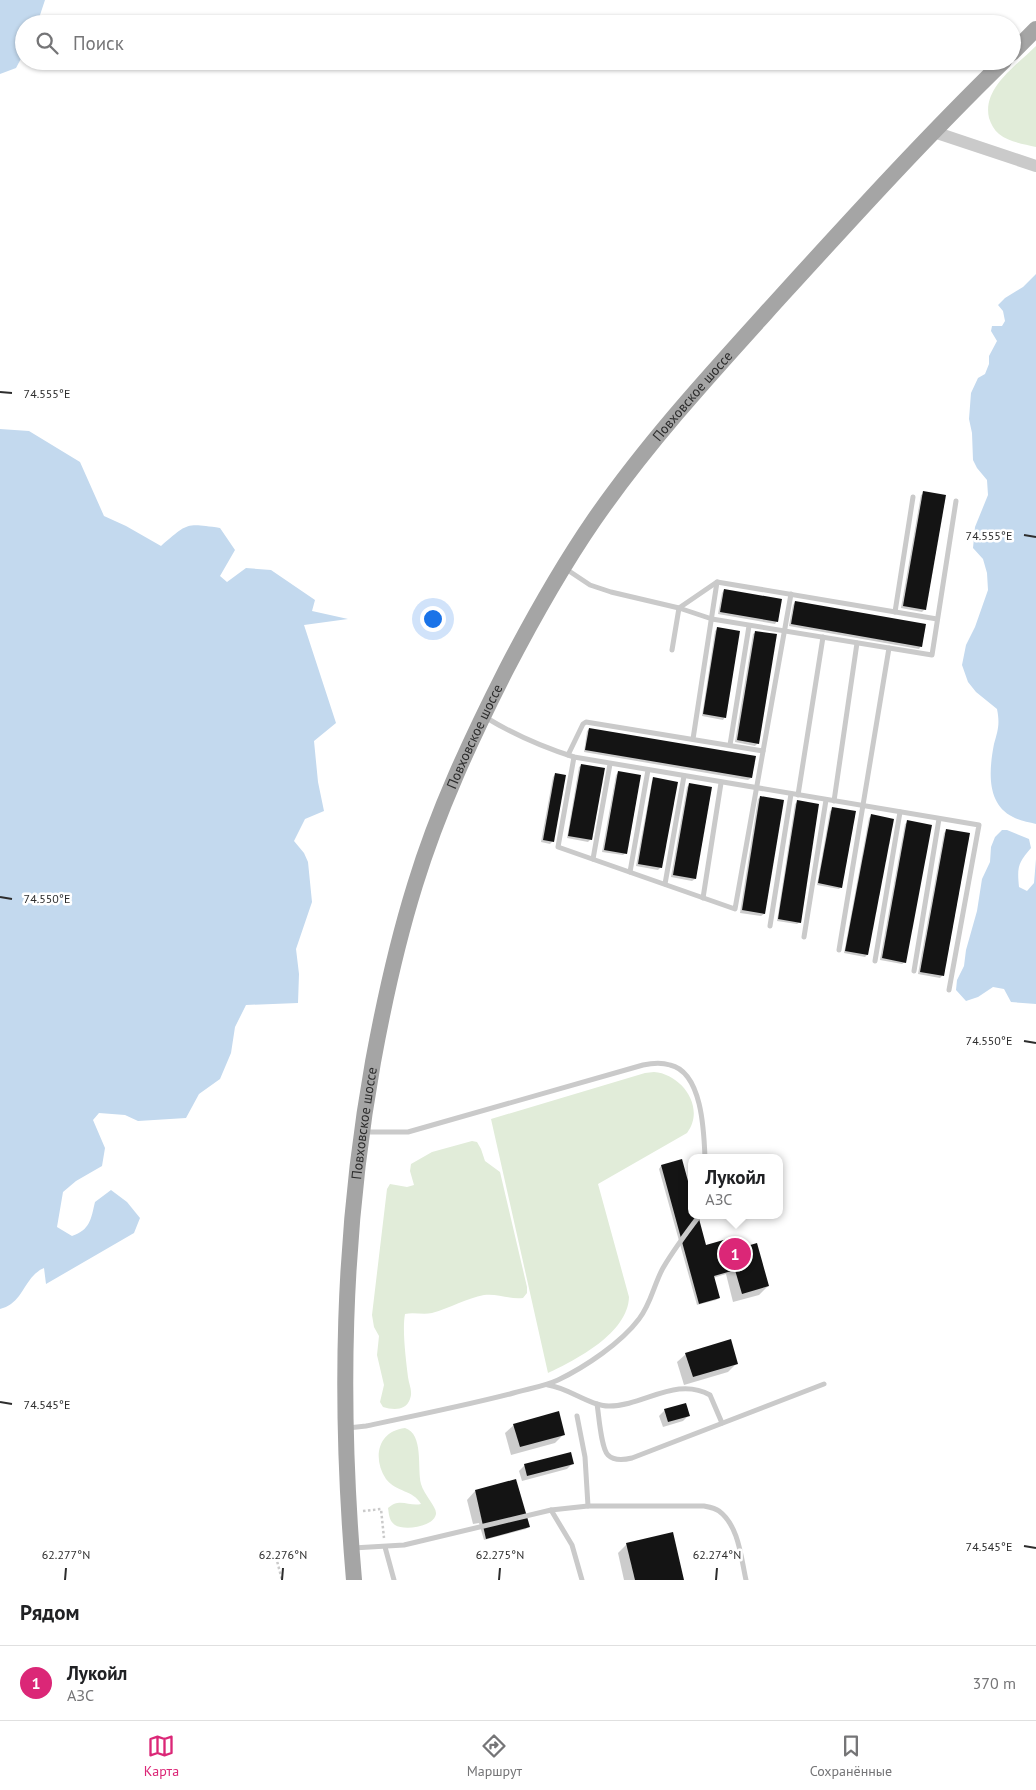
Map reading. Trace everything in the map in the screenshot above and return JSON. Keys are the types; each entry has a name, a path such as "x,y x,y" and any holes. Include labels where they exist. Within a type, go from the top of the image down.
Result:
{"main road":[{"path":"1021,44 1036,29"},
{"name":"Повховское шоссе","path":"354,1580 344,1373 345,1316 353,1205 361,1132 383,1006 401,933 416,882 441,811 482,716 528,628 563,567 621,482 652,442 725,358 879,189 995,70"}],"street":[{"path":"934,132 1036,166"}],"lane":[{"path":"895,612 912,497"},
{"path":"563,567 590,585 611,592 679,608 712,619 932,655 956,501"},
{"path":"672,650 679,608 717,582 937,619"},
{"path":"693,739 717,582"},
{"path":"763,751 586,722 583,724 571,756 558,847 735,909 791,594"},
{"path":"730,745 750,626"},
{"path":"798,795 823,637"},
{"path":"834,801 857,643"},
{"path":"839,950 889,648"},
{"path":"482,716 509,731 571,756 721,783 979,825 949,990"},
{"path":"593,859 610,764"},
{"path":"630,872 648,770"},
{"path":"664,884 684,776"},
{"path":"703,898 721,783"},
{"path":"770,926 791,794"},
{"path":"804,937 826,800"},
{"path":"875,961 900,812"},
{"path":"914,971 939,819"},
{"path":"361,1132 390,1134 408,1132 643,1065 656,1063 672,1065 682,1070 689,1080 696,1094 702,1114 705,1154"},
{"path":"346,1428 376,1424 495,1398 557,1380 587,1363 628,1332 640,1318 651,1300 662,1270 697,1219"},
{"path":"545,1384 558,1387 597,1404 612,1406 674,1389 698,1390 710,1396 722,1423"},
{"path":"597,1404 605,1450 608,1455 618,1459 632,1458 824,1384"},
{"path":"577,1416 585,1457 588,1506"},
{"path":"351,1548 384,1547 418,1542 551,1510 588,1506 704,1506 718,1510 728,1520 734,1532 746,1580"},
{"path":"551,1510 572,1545 582,1580"},
{"path":"384,1547 394,1580"}],"path":[{"path":"350,1513 380,1509 384,1547"},
{"path":"276,1557 282,1580"}],"green space":[{"path":"1036,46 1036,147 1003,137 994,129 989,118 988,107 996,87 1010,70 1021,70 1021,60"},
{"path":"654,1072 674,1079 688,1094 694,1113 692,1123 687,1133 598,1184 629,1297 626,1310 620,1322 599,1344 548,1373 491,1119 645,1073"},
{"path":"472,1141 477,1142 485,1161 500,1172 527,1293 523,1298 484,1295 432,1313 405,1314 405,1345 411,1396 406,1406 402,1408 391,1409 383,1407 380,1402 384,1385 377,1355 379,1336 374,1327 372,1315 387,1189 390,1184 407,1187 414,1185 410,1171 411,1164 432,1152"},
{"path":"405,1428 411,1431 415,1437 419,1452 421,1484 436,1511 434,1518 430,1522 411,1528 395,1525 392,1522 388,1508 397,1503 421,1504 414,1496 390,1483 386,1479 379,1463 380,1447 383,1440 396,1430"}],"water":[{"path":"0,0 45,0 40,15 15,15 15,68 0,74"},
{"path":"1036,274 1036,824 1016,818 1004,811 998,804 991,785 991,765 998,727 997,709 976,692 968,682 962,665 966,645 975,627 988,590 987,573 983,559 973,548 975,527 988,495 987,480 973,460 972,433 969,419 971,393 978,378 985,374 989,364 989,356 997,341 991,331 992,326 1002,326 1005,321 1003,311 998,305 1005,298 1023,287"},
{"path":"0,429 29,431 80,462 104,516 161,546 188,526 200,525 220,528 235,550 220,576 227,582 246,568 271,570 315,600 312,611 348,619 304,625 336,723 314,741 318,782 324,811 305,819 294,841 304,853 308,862 312,902 296,949 299,974 298,1003 246,1005 235,1027 231,1053 220,1079 199,1094 186,1118 138,1121 125,1115 99,1113 93,1120 105,1148 102,1166 76,1181 63,1192 57,1227 72,1236 83,1231 91,1219 95,1202 111,1190 127,1202 140,1218 134,1233 46,1284 44,1268 38,1271 16,1300 0,1309"},
{"path":"1002,830 1007,830 1029,839 1031,848 1019,866 1018,875 1019,887 1027,891 1034,883 1036,859 1036,1004 1011,1002 1004,989 993,987 978,997 966,1001 956,990 957,980 964,966 966,950 977,911 982,879 990,862 991,847 995,837"}],"building":[{"path":"923,491 946,495 926,610 903,606"},
{"path":"724,589 782,599 778,622 720,612"},
{"path":"795,601 926,624 922,647 791,624"},
{"path":"717,627 740,631 726,718 703,714"},
{"path":"755,631 777,634 759,744 737,740"},
{"path":"589,728 756,756 752,778 585,750"},
{"path":"581,764 605,768 592,840 568,836"},
{"path":"618,771 641,775 627,854 604,850"},
{"path":"555,773 566,775 554,842 543,840"},
{"path":"653,777 678,782 662,868 638,864"},
{"path":"689,783 712,787 696,879 673,875"},
{"path":"760,796 784,800 765,914 742,910"},
{"path":"797,800 819,804 801,923 778,919"},
{"path":"832,807 856,811 842,888 818,883"},
{"path":"871,814 894,819 868,955 845,951"},
{"path":"907,820 932,825 906,963 882,958"},
{"path":"946,829 970,833 944,976 920,972"},
{"path":"682,1159 688,1181 688,1219 699,1219 706,1245 727,1239 730,1251 757,1243 769,1286 742,1294 735,1270 714,1276 720,1298 699,1304 661,1165"},
{"path":"731,1339 738,1364 693,1377 685,1353"},
{"path":"686,1403 690,1416 668,1422 664,1409"},
{"path":"559,1411 565,1435 520,1447 513,1424"},
{"path":"571,1452 574,1464 527,1476 524,1464"},
{"path":"516,1479 530,1527 486,1539 475,1490"},
{"path":"673,1532 684,1580 635,1580 626,1543"}],"place":[{"name":"Лукойл","path":"735,1254"}]}
